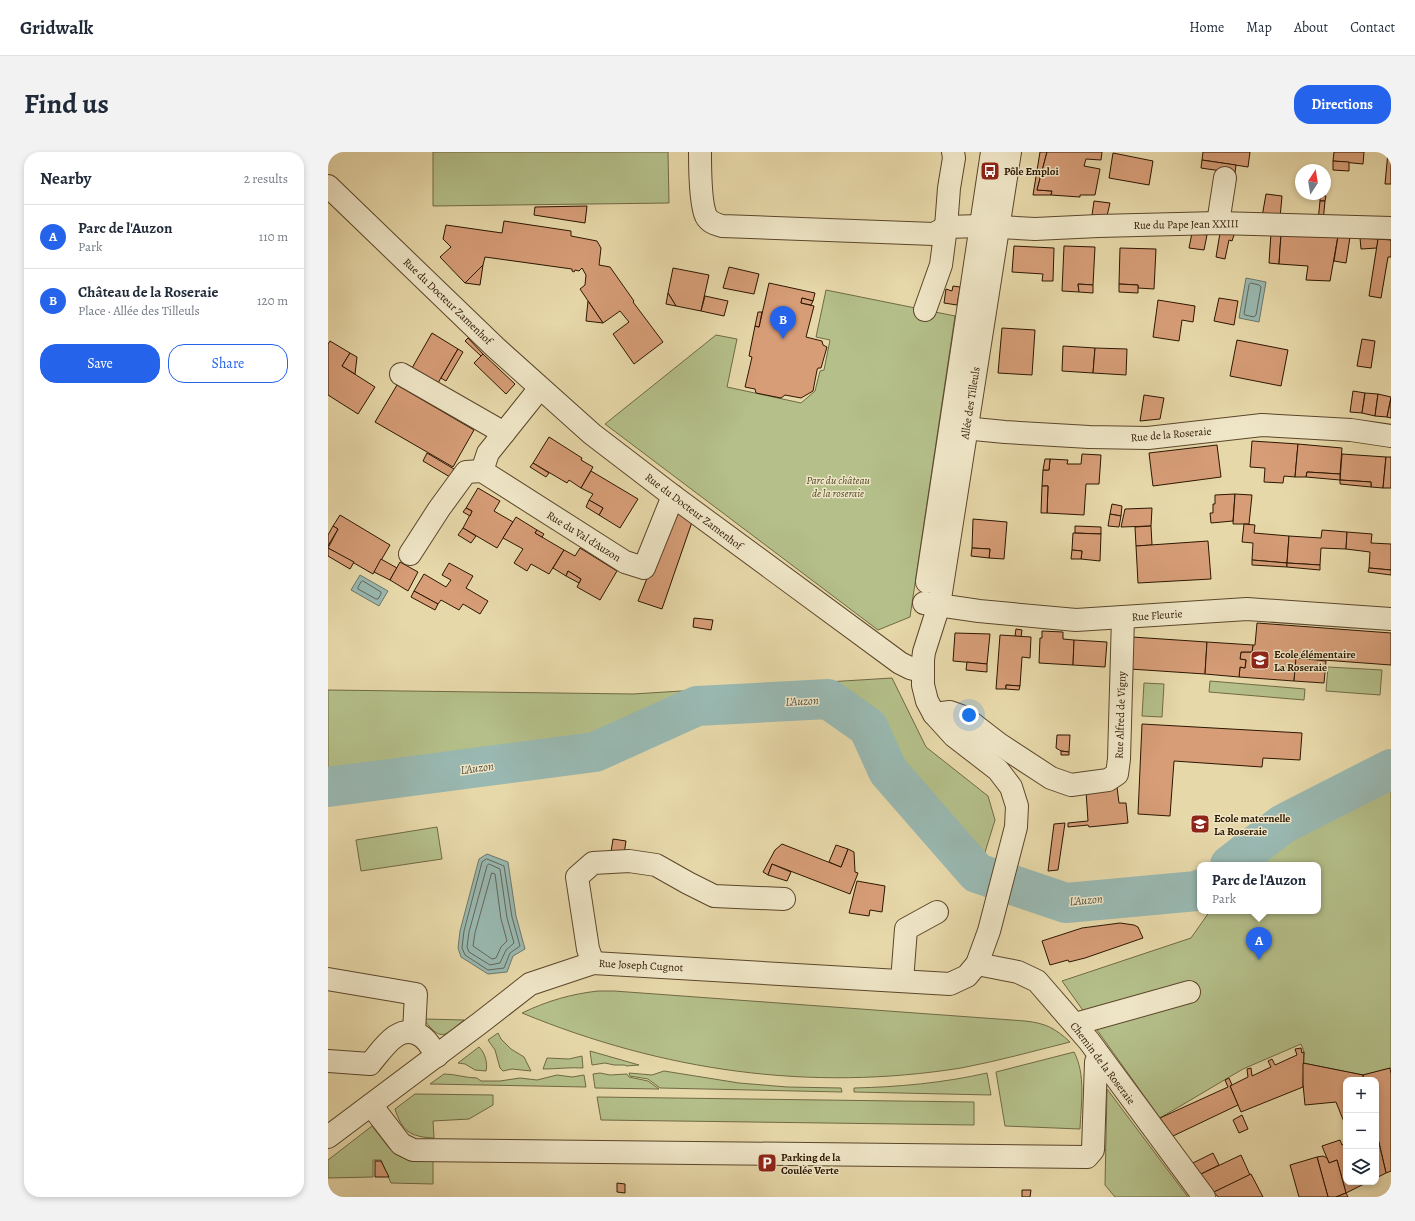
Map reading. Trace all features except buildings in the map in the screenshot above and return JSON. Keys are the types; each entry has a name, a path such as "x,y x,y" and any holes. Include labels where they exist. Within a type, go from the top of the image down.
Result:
{"street":[{"name":"Rue du Pape Jean XXIII","path":"700,152 701,184 706,216 712,223 722,226 934,234 946,227 989,226 1035,229 1218,223 1391,228"},
{"path":"925,310 941,265 949,188 954,158 953,152"},
{"name":"Allée des Tilleuls","path":"923,661 989,226 992,152"},
{"name":"Allée des Tilleuls","path":"989,226 1010,152"},
{"path":"1218,223 1225,178"},
{"name":"Rue du Docteur Zamenhof","path":"328,186 495,346 592,434 673,496 900,663 910,668 923,661"},
{"path":"401,374 504,432"},
{"path":"410,554 439,509 466,472 482,471 488,453 540,388"},
{"name":"Rue de la Roseraie","path":"958,426 990,430 1089,437 1148,438 1262,425 1351,430 1391,436"},
{"name":"Rue du Val d'Auzon","path":"482,471 625,562 644,568 673,496"},
{"name":"Rue Fleurie","path":"931,604 979,611 1076,620 1247,609 1391,619"},
{"name":"Rue Alfred de Vigny","path":"934,714 950,712 964,717 999,744 1051,778 1071,785 1108,780 1117,774 1120,759 1123,617"},
{"path":"923,661 923,685 927,701 934,714 954,736 998,770 1011,788 1017,806 1016,827 988,931 977,964"},
{"path":"593,963 588,949 577,877 593,863 629,861 656,865 714,896 784,899"},
{"path":"902,981 906,929 937,912"},
{"name":"Rue Joseph Cugnot","path":"328,1137 437,1056 530,984 593,963 950,984 967,976 977,964"},
{"name":"Chemin de la Roseraie","path":"977,964 1018,972 1037,981 1098,1055 1204,1197"},
{"path":"328,979 416,994 414,1032"},
{"path":"1074,1024 1189,992"},
{"path":"328,1061 370,1064 395,1036 405,1032 414,1032 422,1036 437,1056"},
{"path":"371,1105 402,1144 413,1150 1087,1157 1093,1150 1096,1062 1098,1055"}],"green space":[{"path":"433,152 668,152 669,203 433,206"},
{"name":"Parc du château de la roseraie","path":"826,290 955,316 910,617 878,630 605,424 716,335 737,339 727,387 801,403 815,391 820,371 824,370 830,340 816,337"},
{"path":"1328,667 1382,670 1380,695 1326,691"},
{"path":"892,678 926,747 988,796 995,820 981,865 896,769 873,719 831,691 692,700 593,746 328,780 328,690 633,694"},
{"path":"1210,681 1305,689 1304,700 1209,692"},
{"path":"1144,683 1164,684 1162,717 1142,716"},
{"path":"1391,779 1391,1068 1363,1075 1303,1063 1304,1052 1301,1044 1243,1069 1160,1118 1062,981 1191,938 1208,914 1321,914 1321,862 1259,862 1327,806"},
{"path":"437,827 442,859 361,871 356,840"},
{"path":"598,991 1025,1021 1038,1023 1049,1027 1070,1042 961,1068 905,1075 849,1078 793,1076 738,1071 683,1062 629,1049 575,1033 522,1013 559,999"},
{"path":"425,1019 464,1020 448,1033 440,1034 431,1028"},
{"path":"498,1033 501,1039 511,1049 524,1057 531,1071 512,1069 503,1071 500,1068 495,1050 488,1040"},
{"path":"479,1047 486,1058 486,1071 475,1070 465,1064 458,1063"},
{"path":"590,1051 639,1065 626,1066 605,1063 592,1065"},
{"path":"1074,1052 1080,1070 1082,1090 1080,1129 1005,1126 996,1072"},
{"path":"582,1056 583,1068 543,1069 547,1058 569,1059"},
{"path":"664,1071 739,1083 787,1087 841,1088 842,1092 660,1088 648,1079 630,1076 629,1073 652,1075"},
{"path":"600,1073 610,1075 627,1074 629,1077 648,1081 659,1089 595,1088 593,1074"},
{"path":"987,1073 991,1095 854,1092 854,1088 920,1084"},
{"path":"444,1074 477,1078 481,1081 500,1081 520,1078 537,1080 557,1075 572,1077 584,1075 586,1087 430,1084"},
{"path":"1107,1089 1188,1197 1115,1197 1105,1185"},
{"path":"415,1094 493,1095 493,1105 469,1119 433,1121 434,1138 426,1137 413,1134 404,1128 395,1109"},
{"path":"597,1097 974,1102 974,1125 601,1120"},
{"path":"372,1126 390,1149 399,1155 433,1158 433,1184 391,1183 381,1160 373,1160 373,1177 328,1178 328,1160"}],"water":[{"path":"1246,278 1266,282 1259,322 1239,318"},
{"path":"360,575 388,591 379,606 351,590"},
{"path":"487,854 508,862 516,916 525,949 513,956 507,972 488,974 461,957 458,948 460,931 479,859"}],"waterway":[{"name":"L'Auzon","path":"328,787 595,752 697,706 828,699 868,727 888,771 977,873 1066,903 1197,891"},
{"name":"L'Auzon","path":"1234,862 1283,824 1391,769"}],"place":[{"name":"Pôle Emploi","path":"990,171"},
{"name":"Château de la Roseraie","path":"783,339"},
{"name":"Ecole élémentaire La Roseraie","path":"1260,660"},
{"name":"Ecole maternelle La Roseraie","path":"1200,824"},
{"name":"Parc de l'Auzon","path":"1259,960"},
{"name":"Parking de la Coulée Verte","path":"767,1163"}]}
